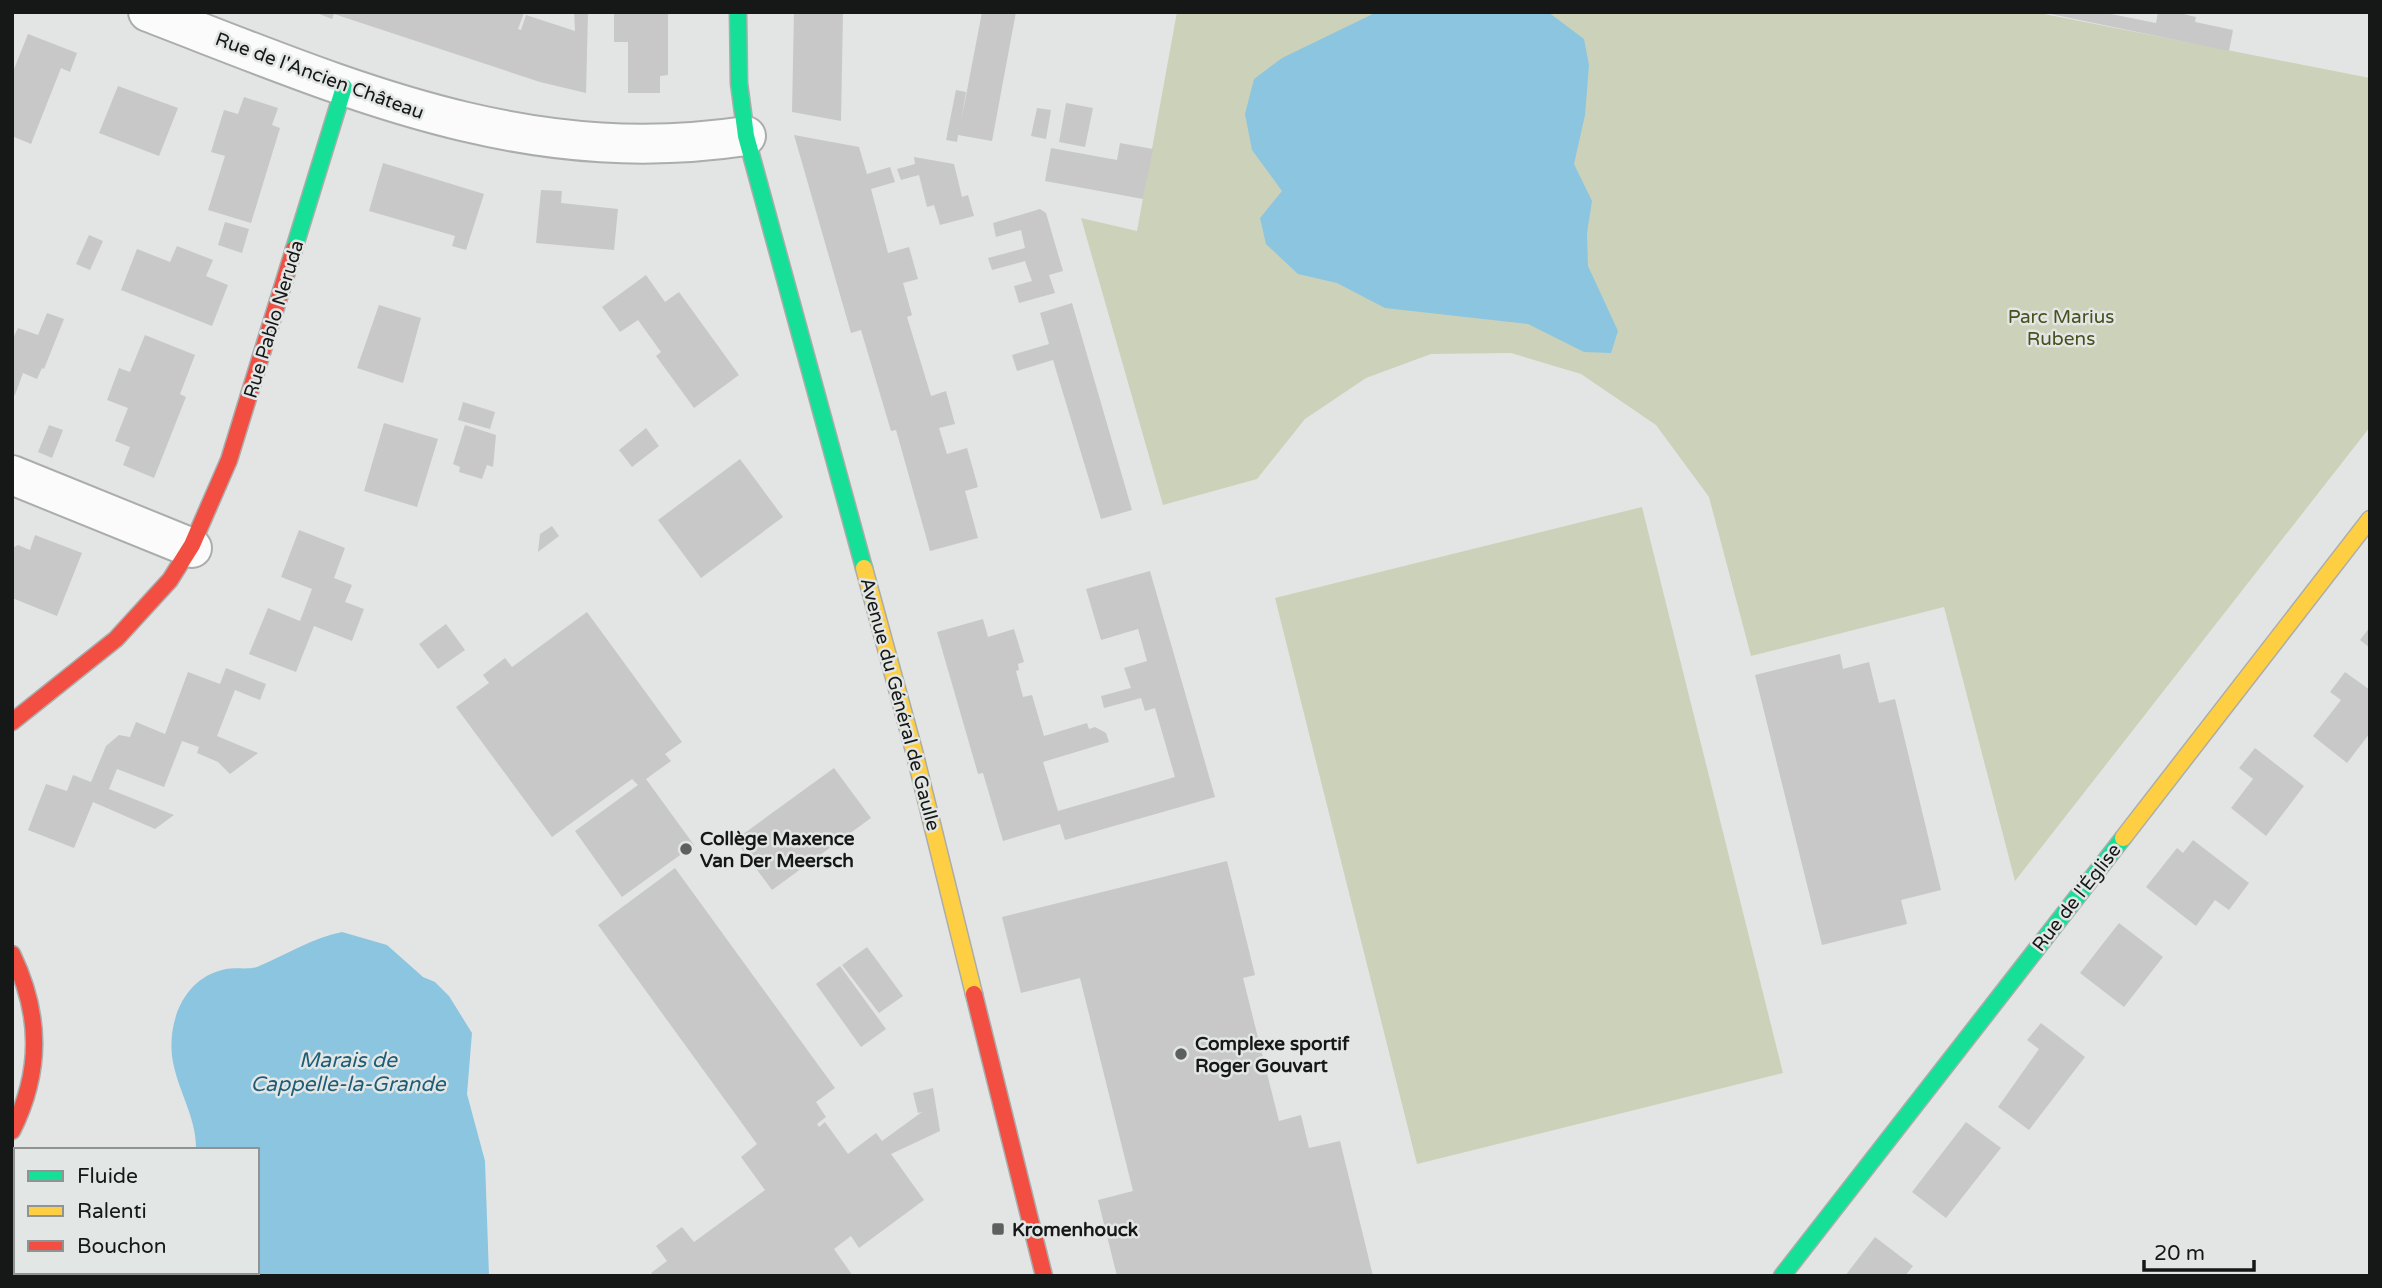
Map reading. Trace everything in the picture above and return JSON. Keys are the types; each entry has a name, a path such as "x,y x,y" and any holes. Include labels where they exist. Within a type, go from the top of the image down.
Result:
{"street":[{"name":"Rue de l'Ancien Château","path":"148,12 344,87 464,123 531,136 667,144 746,136"},
{"name":"Avenue du Général de Gaulle","path":"738,12 739,83 746,136 914,751 1044,1276"},
{"name":"Rue Pablo Neruda","path":"12,722 91,664 128,630 170,584 192,548 222,481 344,87"},
{"path":"12,475 192,548"},
{"name":"Rue de l'Église","path":"1782,1276 2370,519"},
{"path":"12,954 22,972 31,1003 37,1057 29,1095 12,1131"}],"green space":[{"name":"Parc Marius Rubens","path":"1177,12 2034,12 2370,78 2370,427 2015,881 1944,607 1751,656 1709,497 1656,425 1581,374 1511,353 1431,354 1366,378 1305,419 1257,479 1163,505 1081,218 1137,231"},
{"path":"1642,507 1783,1073 1417,1164 1275,598"}],"water":[{"path":"1377,12 1548,12 1584,39 1589,65 1585,115 1574,164 1592,201 1587,233 1588,266 1618,331 1611,353 1584,352 1528,324 1385,308 1337,283 1298,274 1266,244 1260,218 1282,191 1252,150 1245,114 1254,79 1282,58"},
{"name":"Marais de Cappelle-la-Grande","path":"342,932 387,945 449,996 472,1033 467,1094 485,1161 489,1276 46,1276 259,1274 259,1148 196,1148 193,1126 174,1068 171,1042 173,1028 182,1002 200,981 226,969 257,967"}],"building":[{"path":"314,12 520,12 524,13 518,29 521,30 526,15 575,31 574,12 588,12 586,93 540,82 334,14 332,19"},
{"path":"614,12 668,12 668,75 660,76 660,93 628,93 628,42 614,42"},
{"path":"794,12 843,12 841,121 792,112"},
{"path":"982,12 1016,12 992,141 958,135 957,142 946,140 956,90 966,92 961,122"},
{"path":"2041,12 2101,12 2156,23 2158,12 2176,12 2196,17 2195,22 2233,30 2229,51"},
{"path":"28,34 77,53 70,72 61,68 31,144 12,136 12,74"},
{"path":"118,86 178,108 159,156 99,133"},
{"path":"244,97 278,108 272,125 280,128 251,223 208,210 225,156 211,152 224,110 238,114"},
{"path":"1066,103 1093,108 1085,147 1059,142"},
{"path":"1037,108 1051,110 1046,139 1031,136"},
{"path":"794,135 859,147 867,174 890,167 895,182 871,189 888,253 909,247 918,279 903,283 912,315 907,317 931,396 946,391 955,424 939,428 947,454 967,448 978,487 965,491 978,538 930,551 896,430 891,431 861,330 851,333"},
{"path":"1120,143 1153,149 1143,199 1045,181 1051,148 1117,160"},
{"path":"914,157 954,164 962,197 968,195 974,216 940,225 934,205 927,207 919,175 901,180 897,169 915,164"},
{"path":"383,163 484,194 466,250 452,246 455,236 369,211"},
{"path":"541,190 562,191 561,203 618,209 614,250 536,243"},
{"path":"1040,209 1046,213 1063,271 1049,275 1055,293 1019,303 1014,286 1032,281 1025,261 992,270 988,258 1025,248 1021,230 996,237 993,223"},
{"path":"225,222 249,229 242,253 218,245"},
{"path":"89,235 103,241 90,270 76,264"},
{"path":"177,246 213,260 206,276 228,285 212,326 121,290 137,249 170,262"},
{"path":"646,275 665,302 679,292 739,375 694,408 656,356 661,352 638,320 620,332 602,307"},
{"path":"1072,303 1132,510 1101,519 1053,360 1017,371 1012,355 1049,344 1040,313"},
{"path":"379,305 421,318 403,383 357,368"},
{"path":"47,313 64,319 44,369 42,368 37,379 23,373 15,395 12,394 12,340 18,328 38,335"},
{"path":"145,335 195,355 180,394 186,397 154,478 123,465 130,447 115,441 128,408 107,400 119,368 130,372"},
{"path":"463,402 495,412 490,429 458,420"},
{"path":"384,423 438,439 417,507 364,491"},
{"path":"49,425 63,430 52,458 38,452"},
{"path":"465,425 496,435 493,467 487,465 482,479 459,472 460,467 453,464"},
{"path":"646,428 659,446 632,467 619,450"},
{"path":"740,459 783,517 701,578 658,520"},
{"path":"552,526 559,536 538,552 540,534"},
{"path":"299,530 345,548 334,578 352,585 345,602 364,609 352,641 314,626 296,672 249,654 268,608 300,621 312,589 281,577"},
{"path":"35,535 82,553 57,616 12,598 12,548 18,545 30,550"},
{"path":"1150,571 1215,797 1065,840 1060,824 1003,841 983,773 978,774 937,632 983,619 988,637 1014,629 1024,662 1018,664 1019,670 1016,671 1023,697 1032,695 1044,736 1087,723 1089,729 1095,727 1106,733 1109,742 1043,762 1058,811 1175,777 1155,708 1145,711 1141,698 1104,708 1101,696 1131,688 1124,668 1147,661 1138,629 1101,640 1086,589"},
{"path":"587,612 682,742 665,754 671,761 646,779 694,845 622,897 575,831 638,785 632,779 552,837 456,707 489,683 483,675 505,658 512,667"},
{"path":"446,624 465,650 438,669 419,644"},
{"path":"2370,627 2370,648 2360,640"},
{"path":"1840,654 1843,669 1869,662 1879,703 1895,699 1941,890 1901,900 1907,924 1822,945 1755,675"},
{"path":"226,668 266,684 260,700 235,690 217,736 258,753 230,774 218,762 197,753 199,747 182,741 164,787 117,769 109,789 174,815 155,829 93,802 74,848 28,830 46,784 67,791 73,775 91,782 106,746 119,735 130,737 136,722 165,734 188,672 220,684"},
{"path":"2345,672 2370,690 2370,733 2347,763 2313,736 2341,700 2330,692"},
{"path":"2255,748 2304,786 2266,836 2231,808 2253,779 2239,768"},
{"path":"834,768 871,818 772,890 735,840"},
{"path":"2193,840 2249,883 2229,910 2215,900 2196,926 2146,887 2177,848 2183,853"},
{"name":"Complexe sportif Roger Gouvart","path":"1227,861 1255,975 1243,978 1279,1121 1301,1115 1309,1148 1340,1141 1373,1276 1117,1276 1098,1200 1133,1191 1080,978 1021,993 1002,917"},
{"path":"675,868 835,1088 816,1102 826,1117 817,1124 819,1127 825,1122 848,1154 876,1133 882,1141 922,1112 918,1113 913,1093 933,1088 940,1131 891,1154 924,1200 859,1248 851,1236 834,1249 853,1276 654,1276 651,1273 667,1261 656,1246 682,1227 694,1242 765,1190 741,1157 757,1144 598,925"},
{"path":"2119,923 2163,957 2124,1007 2080,973"},
{"path":"867,947 903,996 879,1013 842,965"},
{"path":"840,966 886,1029 861,1047 816,984"},
{"path":"2041,1023 2085,1057 2029,1130 1998,1107 2039,1049 2027,1040"},
{"path":"1966,1122 2001,1148 1946,1218 1912,1192"},
{"path":"1875,1237 1913,1266 1905,1276 1845,1276"}],"traffic: fast":[{"path":"738,12 739,83 746,136 864,568"},
{"path":"294,249 344,87"},
{"path":"1782,1276 2123,838"}],"traffic: slow":[{"path":"2123,838 2370,519"},
{"path":"864,568 914,751 974,994"}],"traffic: jam":[{"path":"12,722 116,639 170,580 192,545 229,460 294,249"},
{"path":"12,954 28,999 34,1042 29,1086 12,1131"},
{"path":"974,994 1044,1276"}],"place":[{"name":"Collège Maxence Van Der Meersch","path":"686,849"},
{"name":"Complexe sportif Roger Gouvart","path":"1181,1054"},
{"name":"Kromenhouck","path":"998,1229"}]}
